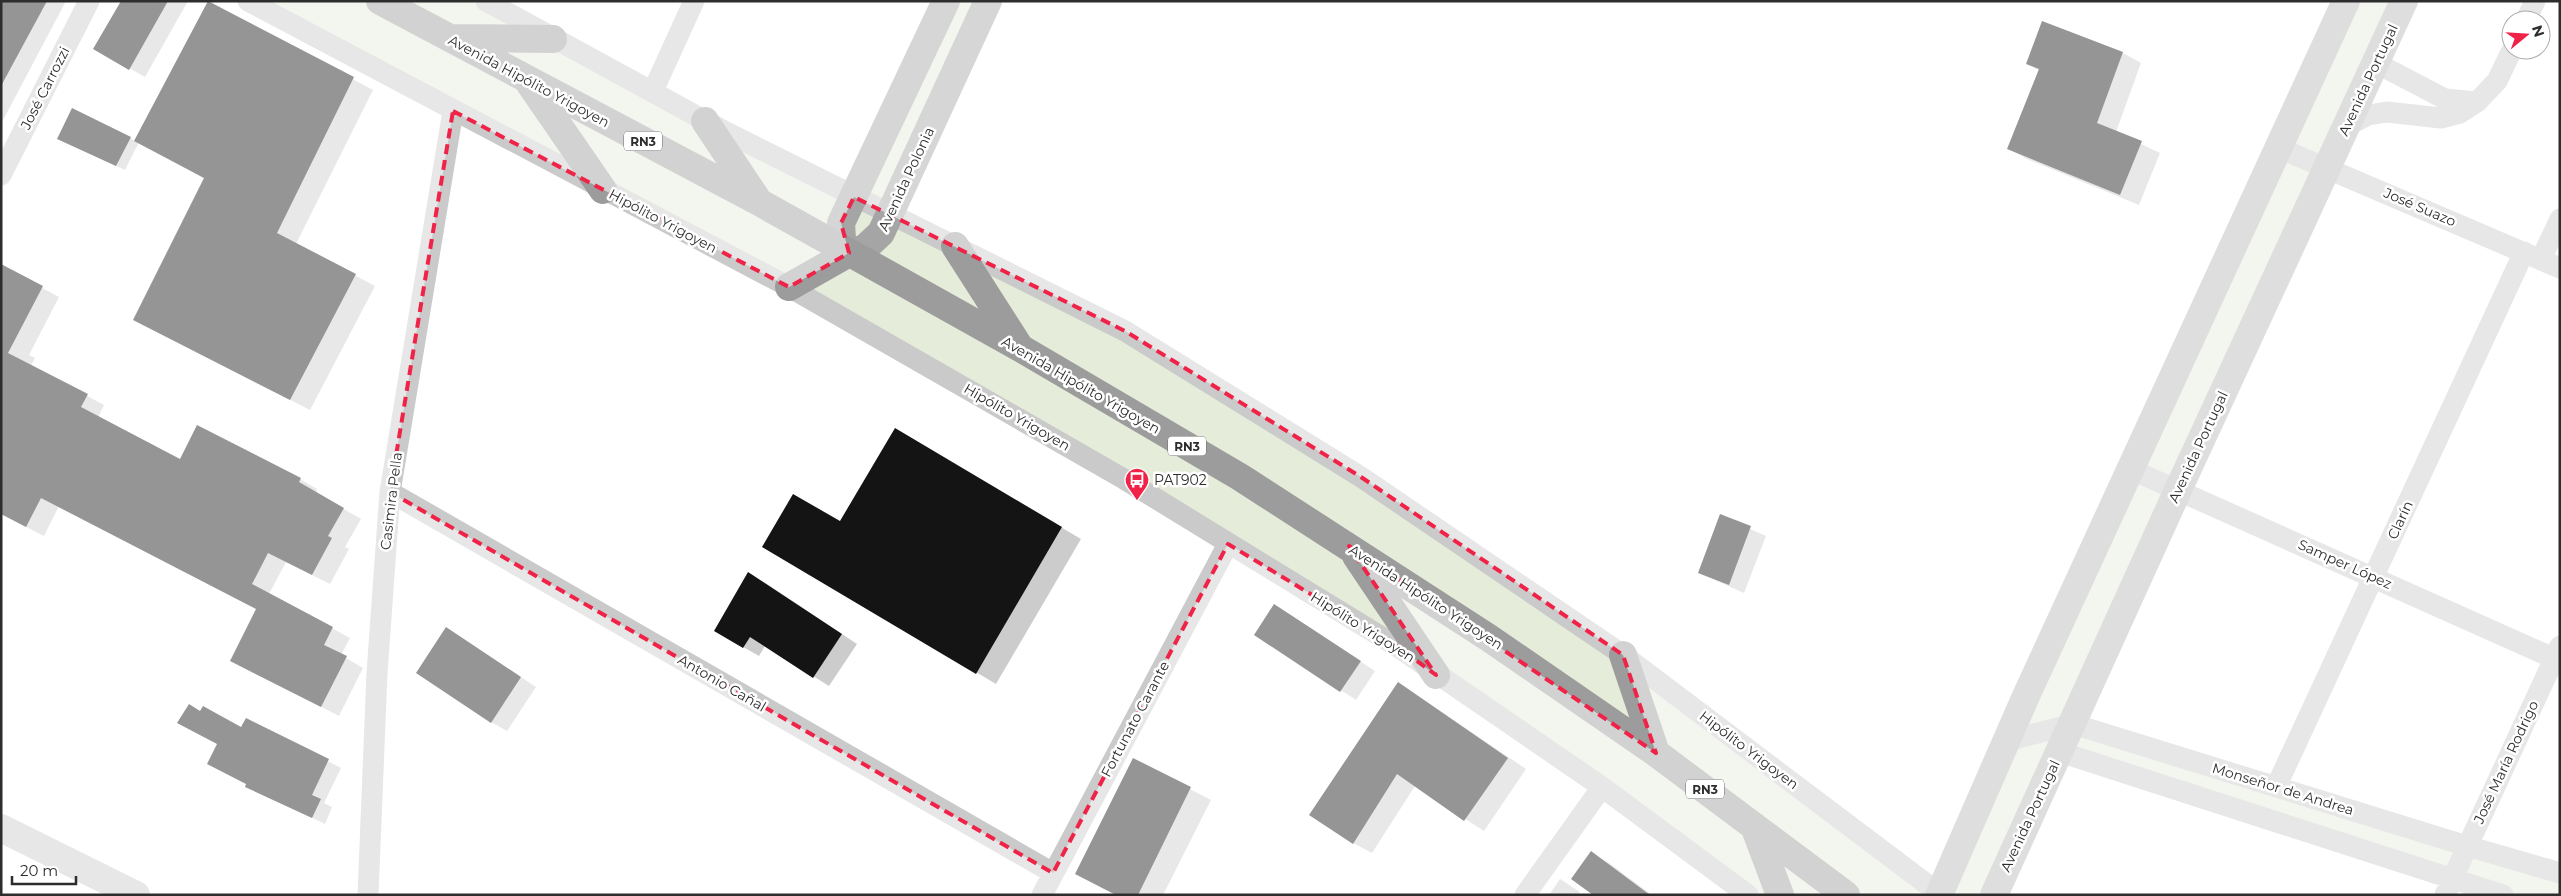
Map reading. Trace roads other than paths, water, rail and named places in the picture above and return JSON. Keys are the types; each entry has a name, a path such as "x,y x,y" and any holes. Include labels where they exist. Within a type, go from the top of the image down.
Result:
{"highway":[{"name":"Avenida Hipólito Yrigoyen","path":"387,3 446,38 759,202 1022,349 1240,477 1489,638 1656,753 1846,895"},
{"path":"446,38 553,39"},
{"path":"528,81 603,190"},
{"path":"705,121 759,202"},
{"path":"955,246 1022,349"},
{"path":"790,287 850,253"},
{"path":"1349,546 1436,675"},
{"path":"1623,655 1656,753"},
{"path":"1754,826 1780,895"}],"main road":[{"path":"850,253 842,239 841,223 946,1"},
{"name":"Avenida Polonia","path":"850,253 865,248 876,240 890,214 988,1"},
{"path":"1940,894 2006,741 2346,1"},
{"name":"Avenida Portugal","path":"1994,895 2178,490 2404,1"}],"street":[{"name":"José Carrozzi","path":"1,175 89,1"},
{"name":"Hipólito Yrigoyen","path":"248,1 453,111 790,287 1124,479 1398,647 1602,788 1748,895"},
{"name":"Hipólito Yrigoyen","path":"486,1 705,121 1133,336 1361,477 1623,655 1940,894"},
{"path":"653,91 694,1"},
{"path":"2346,126 2368,116 2388,112 2441,118 2460,113 2477,102 2497,81 2507,60"},
{"path":"2376,63 2445,99 2477,102"},
{"name":"Casimira Pella","path":"368,895 377,673 390,492 453,111"},
{"name":"José Suazo","path":"2279,148 2328,167 2542,260"},
{"name":"Clarín","path":"2276,787 2374,577 2542,260 2560,219"},
{"name":"Samper López","path":"2130,469 2374,577 2558,655"},
{"name":"Antonio Cañal","path":"390,492 1054,873"},
{"name":"Fortunato Carante","path":"1042,895 1228,544"},
{"name":"José María Rodrigo","path":"2449,887 2558,655"},
{"path":"2006,741 2073,724"},
{"name":"Monseñor de Andrea","path":"2073,724 2560,873"},
{"path":"2060,752 2449,887 2503,895"},
{"path":"1525,895 1602,788"},
{"path":"1,828 136,895"}],"place":[{"name":"PAT902","path":"1137,501"}]}
